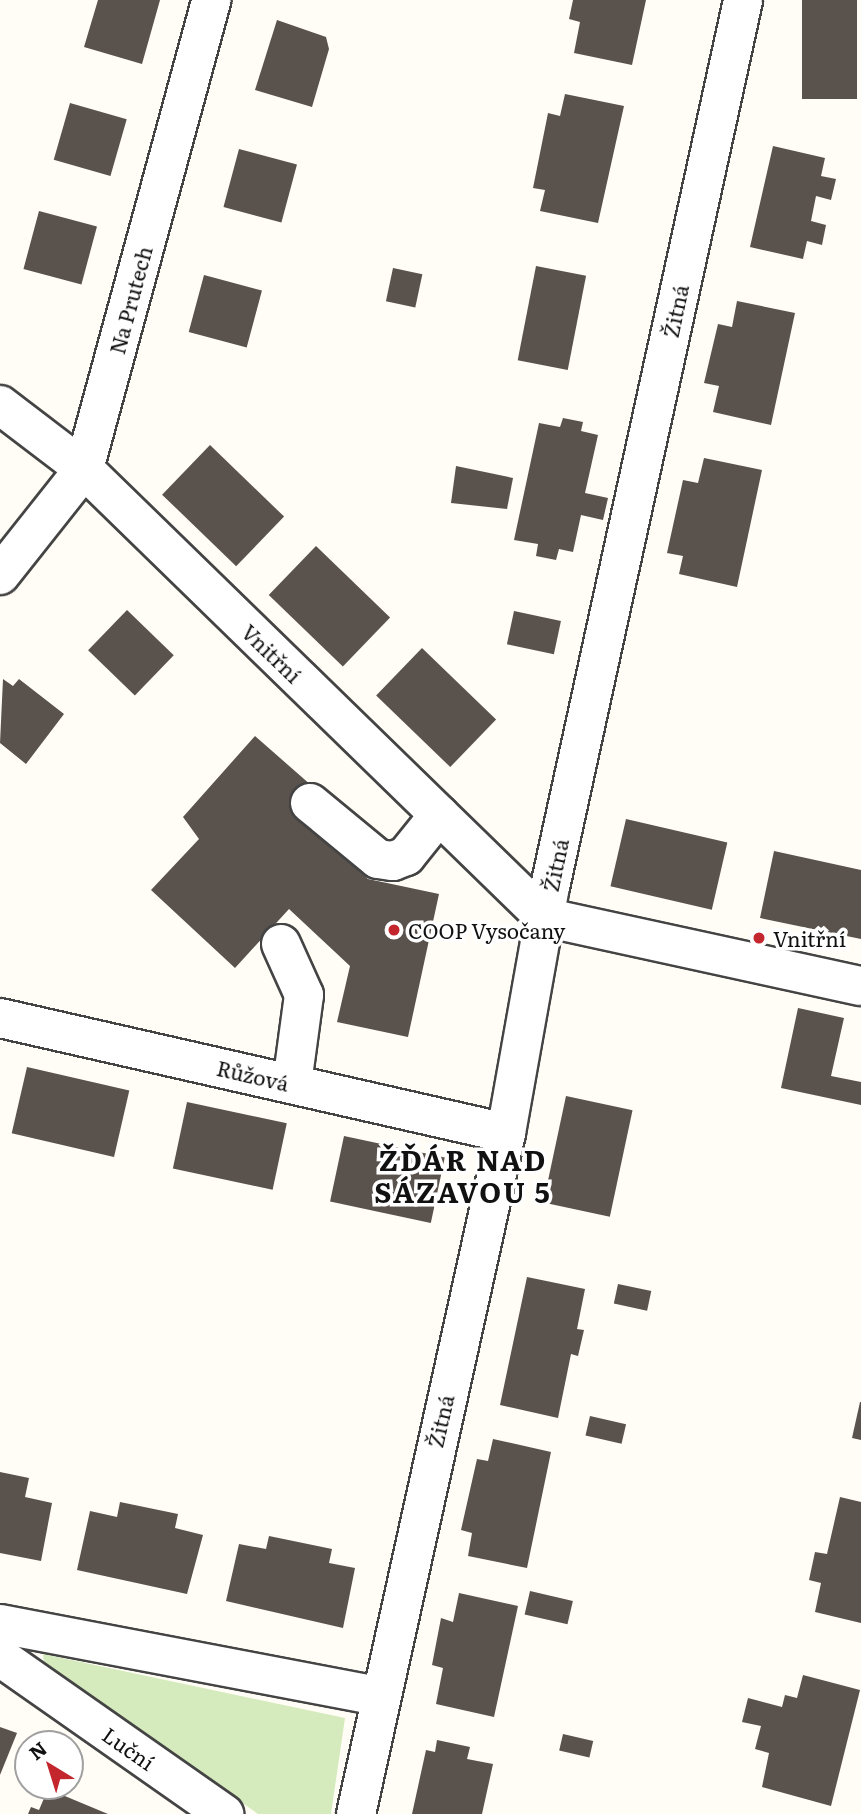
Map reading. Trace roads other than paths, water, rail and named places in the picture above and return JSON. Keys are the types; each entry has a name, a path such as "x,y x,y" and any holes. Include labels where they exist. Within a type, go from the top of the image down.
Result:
{"street":[{"name":"Na Prutech","path":"0,575 84,469 211,0"},
{"name":"Žitná","path":"356,1814 377,1696 506,1133 544,917 743,0"},
{"name":"Vnitřní","path":"0,405 84,469 544,917"},
{"path":"310,803 378,859 393,861 406,856 439,815"},
{"path":"544,917 861,986"},
{"path":"281,944 304,995 292,1084"},
{"name":"Růžová","path":"0,1018 506,1133"},
{"path":"0,1624 377,1696"},
{"name":"Luční","path":"0,1657 224,1814"}],"place":[{"name":"COOP Vysočany","path":"394,930"},
{"name":"Vnitřní","path":"759,938"}],"district":[{"name":"ŽĎÁR NAD SÁZAVOU 5","path":"463,1175"}]}
